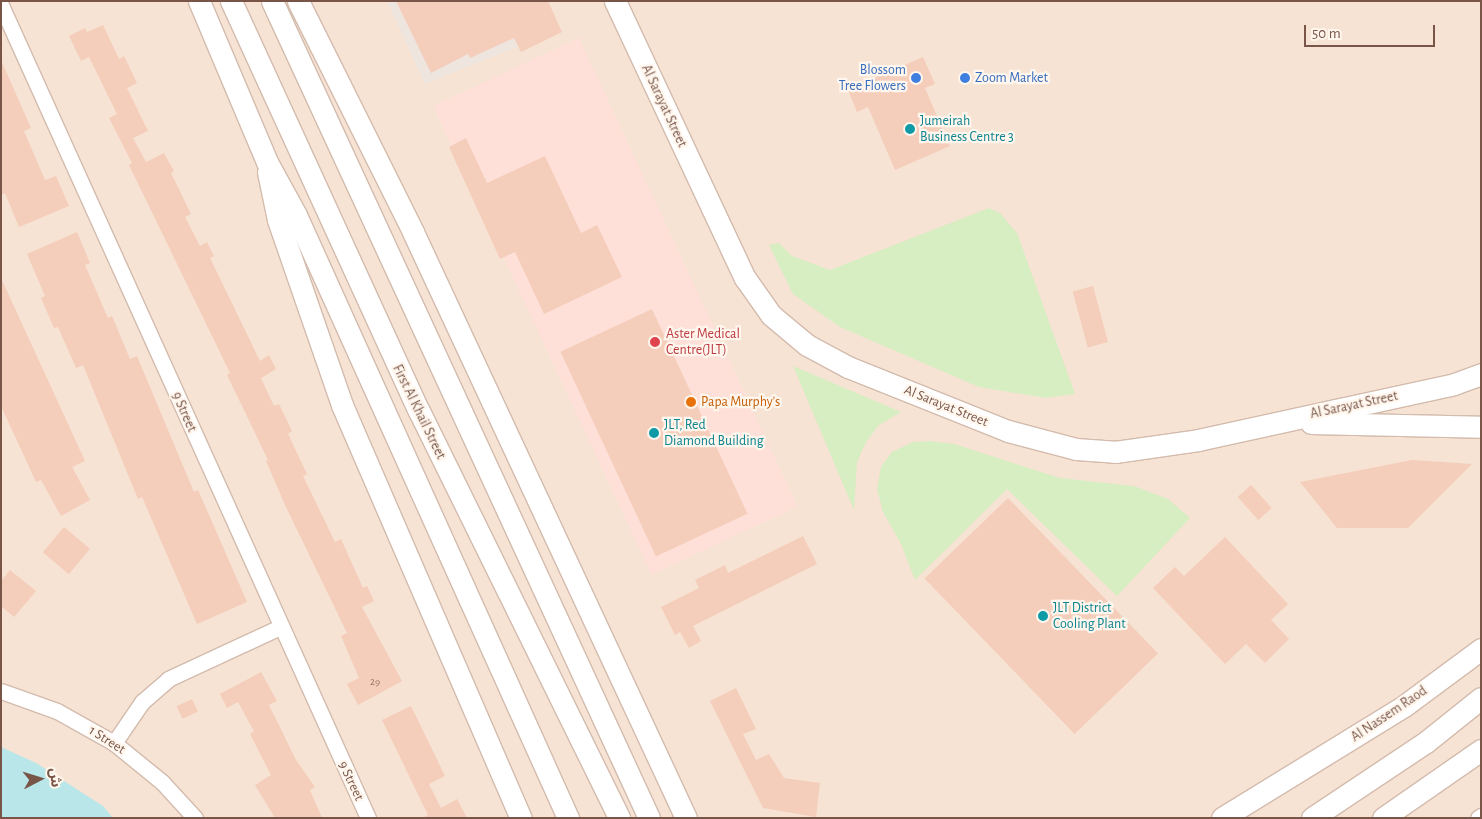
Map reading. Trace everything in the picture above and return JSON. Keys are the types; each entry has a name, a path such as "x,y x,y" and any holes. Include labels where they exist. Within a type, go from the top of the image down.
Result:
{"main road":[{"path":"199,1 267,162 296,214 568,818"},
{"name":"First Al Khail Street","path":"231,1 415,403 619,818"},
{"path":"272,1 650,818"},
{"path":"298,1 413,232 686,818"},
{"name":"Al Sarayat Street","path":"615,1 745,278 771,315 807,345 848,367 972,417 1076,449 1126,452 1454,384 1481,374"},
{"path":"267,162 278,220 342,405 521,818"},
{"path":"1252,426 1306,423 1481,427"},
{"name":"Al Nassem Raod","path":"1222,818 1404,706 1481,648"},
{"path":"1312,818 1426,742 1481,698"},
{"path":"1444,776 1481,736"},
{"path":"1383,818 1481,750"}],"street":[{"name":"9 Street","path":"1,5 280,627 368,818"},
{"path":"114,743 142,702 168,679 280,627"},
{"name":"1 Street","path":"1,691 57,711 114,743 162,782 195,818"}],"shaded area":[{"path":"1,1 1481,1 1481,818 1,818"},
{"path":"387,1 537,1 552,33 425,84"},
{"path":"579,38 797,507 652,575 433,106"}],"green space":[{"path":"989,208 1000,213 1017,233 1075,394 1046,398 979,387 840,327 793,294 769,245 779,243 792,256 830,270"},
{"path":"793,366 901,412 879,425 866,442 857,462 854,510"},
{"path":"930,441 954,444 1060,478 1134,486 1168,499 1190,518 1117,596 1007,489 915,580 901,544 883,512 877,489 881,467 892,452 913,442"}],"water":[{"path":"1,747 36,763 103,806 113,818 1,818"}],"building":[{"path":"396,1 548,1 562,32 521,52 514,38 470,58 468,54 431,73"},
{"path":"103,25 119,59 124,56 137,83 127,88 148,131 133,138 146,162 164,153 174,171 171,173 191,214 185,217 200,246 207,242 214,256 210,258 260,361 269,355 276,369 261,378 274,406 279,404 292,431 288,434 307,474 303,476 335,542 341,539 363,588 367,586 374,601 362,607 402,681 358,705 347,684 359,678 341,636 347,633 285,505 266,461 268,460 227,375 230,373 129,165 132,163 109,118 117,114 89,57 81,61 69,36 85,28 87,32"},
{"name":"Jumeirah Business Centre 3","path":"923,57 935,84 925,88 950,146 895,170 868,107 857,112 848,90"},
{"path":"1,60 31,128 24,131 45,180 56,176 69,206 19,227 5,193 1,195"},
{"path":"466,138 487,183 545,156 581,233 597,225 622,277 544,314 515,252 500,259 449,147"},
{"path":"77,232 90,263 85,265 108,318 112,316 130,359 137,356 194,492 198,490 247,602 197,624 142,497 138,499 83,365 76,368 58,327 54,328 41,298 45,296 27,254"},
{"path":"1,278 85,461 72,467 90,500 61,516 41,480 36,482 1,406"},
{"path":"1093,286 1108,342 1088,347 1073,291"},
{"name":"JLT, Red Diamond Building","path":"652,309 748,514 656,557 560,352"},
{"path":"1412,460 1472,464 1408,528 1337,528 1300,482"},
{"path":"1251,485 1272,508 1258,520 1238,497"},
{"name":"JLT District Cooling Plant","path":"1008,498 1158,653 1075,734 925,579"},
{"path":"64,527 90,549 69,574 43,552"},
{"path":"803,536 817,564 693,626 701,641 689,648 680,632 675,635 661,607 699,588 695,580 725,565 728,573"},
{"path":"1225,537 1288,604 1271,620 1289,639 1265,663 1246,644 1225,664 1153,588 1175,567 1184,576"},
{"path":"10,570 36,591 14,617 1,606 1,581"},
{"path":"261,672 277,701 269,705 296,760 315,787 310,790 322,818 275,818 255,785 271,775 250,734 254,731 238,702 227,708 220,694"},
{"path":"736,688 756,729 743,734 756,760 769,754 784,778 820,783 816,817 763,808 710,701"},
{"path":"192,699 198,712 183,719 177,706"},
{"path":"411,706 445,776 429,784 441,808 457,799 467,818 422,818 428,815 382,720"}],"place":[{"name":"Blossom Tree Flowers","path":"916,78"},
{"name":"Zoom Market","path":"965,78"},
{"name":"Jumeirah Business Centre 3","path":"910,129"},
{"name":"Aster Medical Centre(JLT)","path":"655,342"},
{"name":"Papa Murphy's","path":"691,402"},
{"name":"JLT, Red Diamond Building","path":"654,433"},
{"name":"JLT District Cooling Plant","path":"1043,616"}]}
